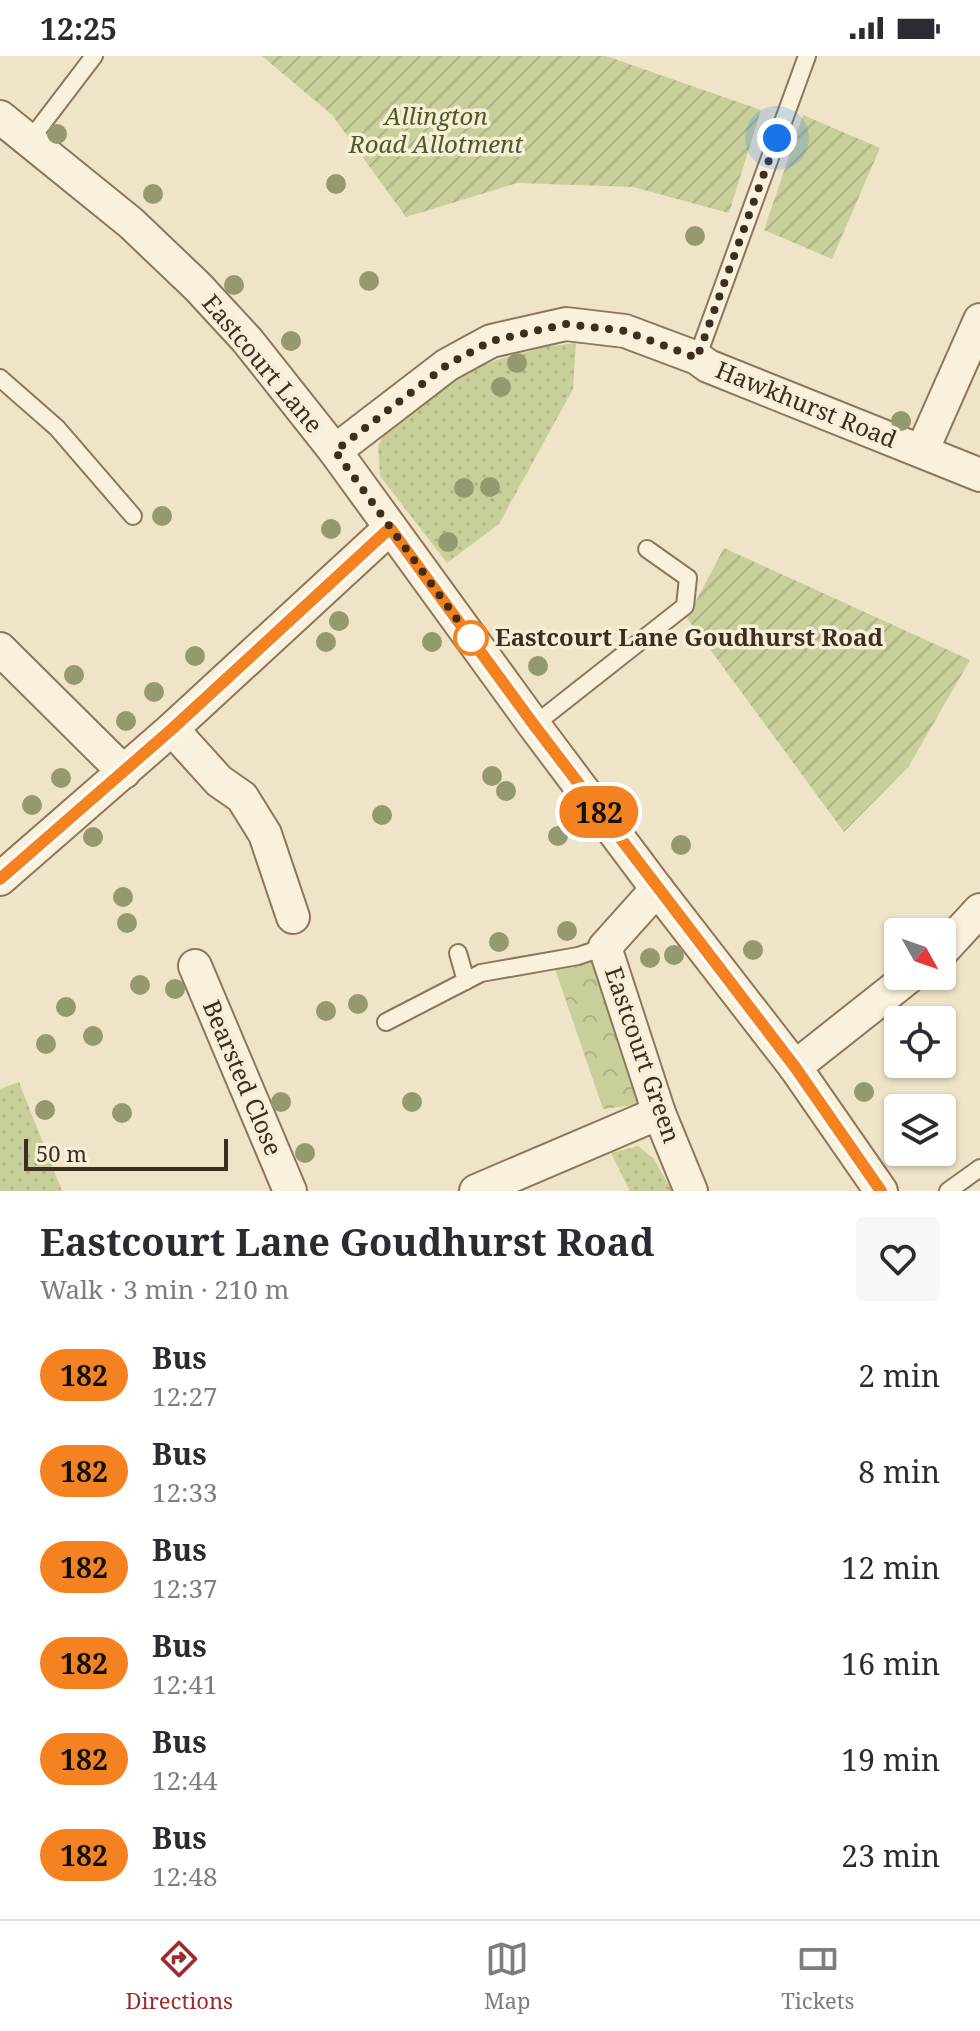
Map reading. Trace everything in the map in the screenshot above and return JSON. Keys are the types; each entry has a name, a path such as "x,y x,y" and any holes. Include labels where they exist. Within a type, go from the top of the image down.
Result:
{"street":[{"name":"Eastcourt Lane","path":"0,117 142,233 221,310 335,451 534,725 795,1067 881,1191"},
{"path":"922,451 980,320"},
{"name":"Hawkhurst Road","path":"335,451 447,365 491,341 566,324 625,331 980,475"},
{"path":"0,879 172,729 390,528"},
{"path":"0,649 124,772"},
{"path":"172,729 219,781 242,797 265,834 293,917"},
{"name":"Eastcourt Green","path":"657,889 605,947 659,1113 691,1191"},
{"path":"956,936 980,910"},
{"name":"Bearsted Close","path":"195,966 290,1191"},
{"path":"795,1067 892,990"},
{"path":"476,1191 528,1180 659,1113"}],"lane":[{"path":"30,140 94,56"},
{"path":"697,358 807,56"},
{"path":"0,378 57,428 133,516"},
{"path":"534,725 685,606 688,578 647,549"},
{"path":"386,1022 481,973 578,956 605,947"},
{"path":"458,953 466,981"},
{"path":"948,1191 980,1168"}],"green space":[{"name":"Allington Road Allotment","path":"262,56 606,56 761,110 729,213 633,187 517,183 406,217 332,115"},
{"path":"803,115 880,148 832,259 764,230"},
{"path":"576,343 573,389 499,524 447,563 380,476 378,446 388,428 466,372 545,347"},
{"path":"724,548 970,660 909,766 844,832 687,618"},
{"path":"600,958 641,1104 603,1109 555,969"},
{"path":"19,1082 62,1191 0,1191 0,1089"},
{"path":"638,1146 654,1159 672,1191 630,1191 611,1153"}],"bus line":[{"name":"182","path":"0,879 172,729 390,528 657,889 795,1067 881,1191"}],"place":[{"name":"Eastcourt Lane Goudhurst Road","path":"471,638"}],"route":[{"path":"471,638 335,451 447,365 491,341 566,324 625,331 697,358 777,138"}]}
